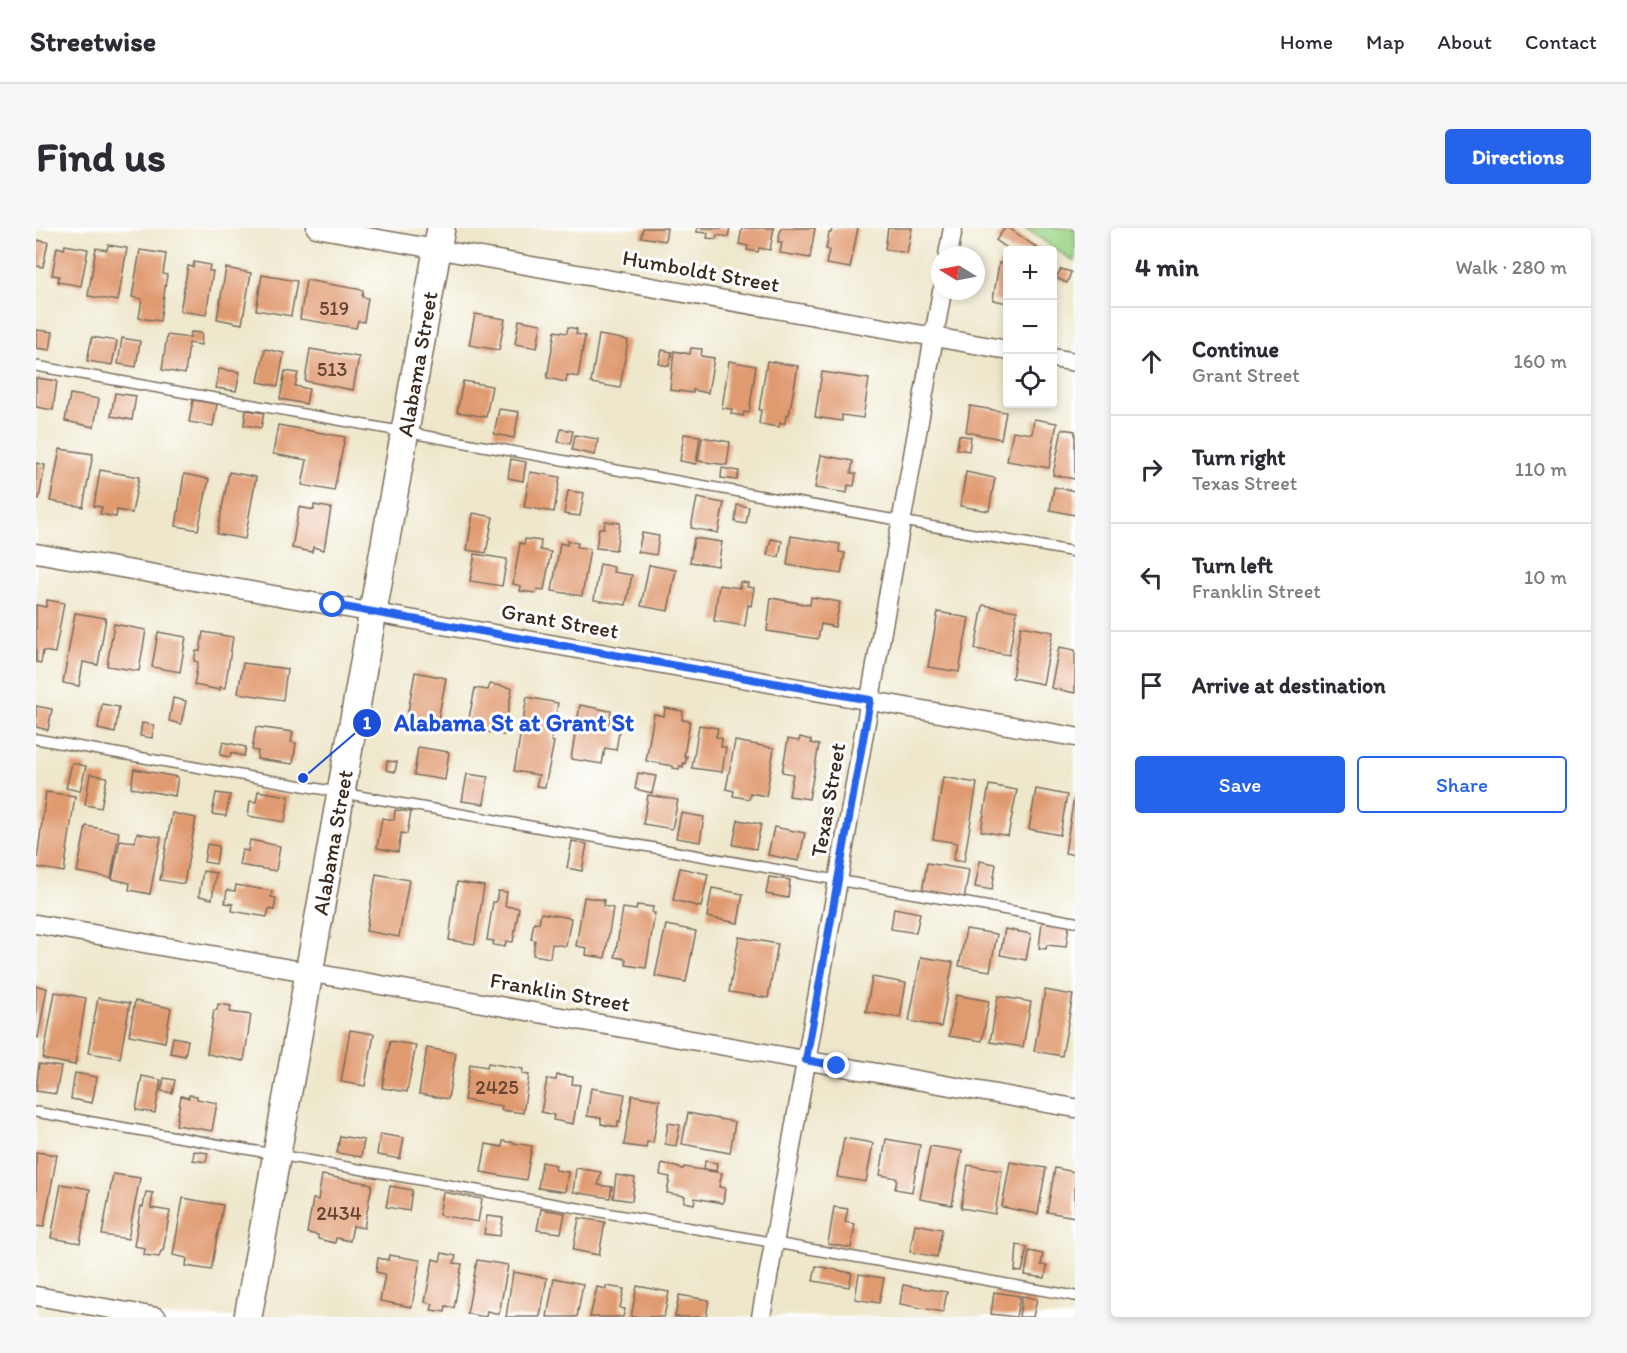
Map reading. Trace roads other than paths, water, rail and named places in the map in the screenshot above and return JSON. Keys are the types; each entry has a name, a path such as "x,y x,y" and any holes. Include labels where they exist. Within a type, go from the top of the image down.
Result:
{"main road":[{"name":"Alabama Street","path":"248,1317 439,239"}],"street":[{"name":"Humboldt Street","path":"316,228 439,239 1003,349"},
{"path":"950,246 953,228"},
{"name":"Texas Street","path":"761,1317 940,300"},
{"path":"1057,359 1075,362"},
{"name":"Grant Street","path":"36,553 1075,737"},
{"name":"Franklin Street","path":"36,924 1075,1108"},
{"path":"36,1296 157,1317"}],"lane":[{"path":"36,366 1075,552"},
{"path":"36,739 1075,922"},
{"path":"36,1112 1075,1296"}],"place":[{"name":"Alabama St at Grant St","path":"303,778"}]}
